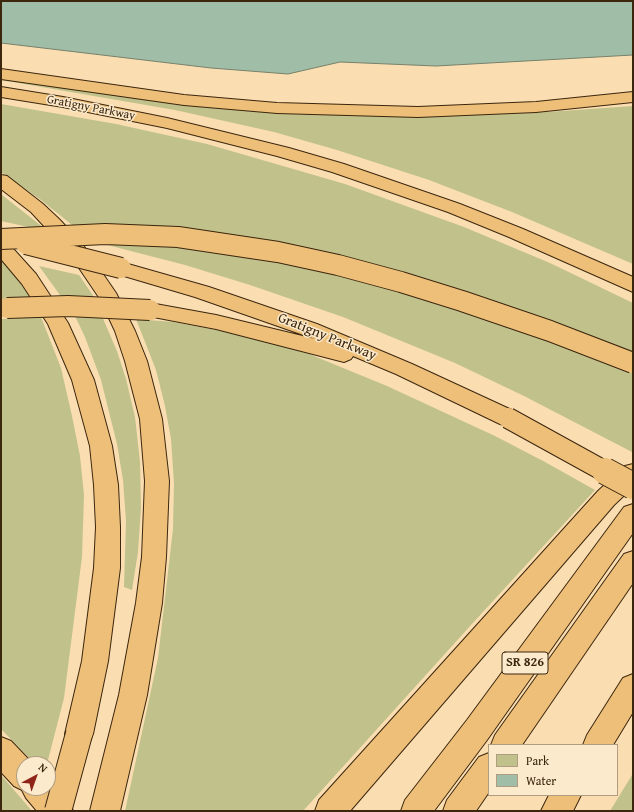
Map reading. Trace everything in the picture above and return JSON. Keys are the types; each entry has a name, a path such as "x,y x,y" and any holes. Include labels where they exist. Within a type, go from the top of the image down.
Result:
{"highway":[{"path":"1,74 184,100 277,108 418,112 536,108 633,98"},
{"name":"Gratigny Parkway","path":"1,92 63,102 167,123 283,152 400,188 454,208 516,232 633,285"},
{"path":"1,180 37,208 54,224 76,249 109,298 125,331 136,361 151,419 157,481 154,557 140,657 124,736 105,811"},
{"path":"1,239 105,234 178,237 278,252 366,272 462,301 550,331 633,363"},
{"name":"Gratigny Parkway","path":"1,239 121,268 202,292 310,329 404,369 508,418 633,486"},
{"path":"1,247 29,279 43,299 61,330 84,380 101,446 106,485 108,526 107,568 95,661 79,734 58,811"},
{"path":"4,309 68,306 150,310 216,322 404,369"},
{"path":"330,811 601,504 633,473"},
{"name":"SR 826","path":"416,811 477,730 633,514"},
{"path":"506,744 633,562"},
{"path":"598,744 633,687"},
{"path":"1,751 16,767"},
{"path":"458,811 488,768"},
{"path":"44,796 58,811"},
{"path":"556,811 565,796"}],"green space":[{"path":"1,77 164,99 409,115 547,112 633,106 633,264 512,212 429,180 337,150 274,132 175,110 1,80"},
{"path":"1,104 116,124 207,144 345,184 464,227 550,263 633,303 632,452 524,396 455,363 343,317 250,285 185,265 92,241 41,200 1,172"},
{"path":"1,194 44,228 33,228 1,221"},
{"path":"1,259 9,267 31,298 1,299"},
{"path":"39,266 79,275 94,297 117,351 126,379 135,417 140,462 141,507 138,552 132,590 124,587 126,521 123,480 117,444 101,380 85,337 75,316"},
{"path":"41,317 61,368 80,456 84,495 82,557 64,698 49,756 27,756 1,729 1,319"},
{"path":"136,319 173,322 238,334 309,354 387,386 495,436 595,490 303,811 125,811 158,658 173,529 174,483 171,439 156,370"},
{"path":"633,773 633,811 610,811 632,775"},
{"path":"2,776 16,792 16,796 19,796 32,811 1,811"}],"water":[{"path":"1,1 633,1 633,55 436,66 340,62 288,74 211,68 1,43"}]}
